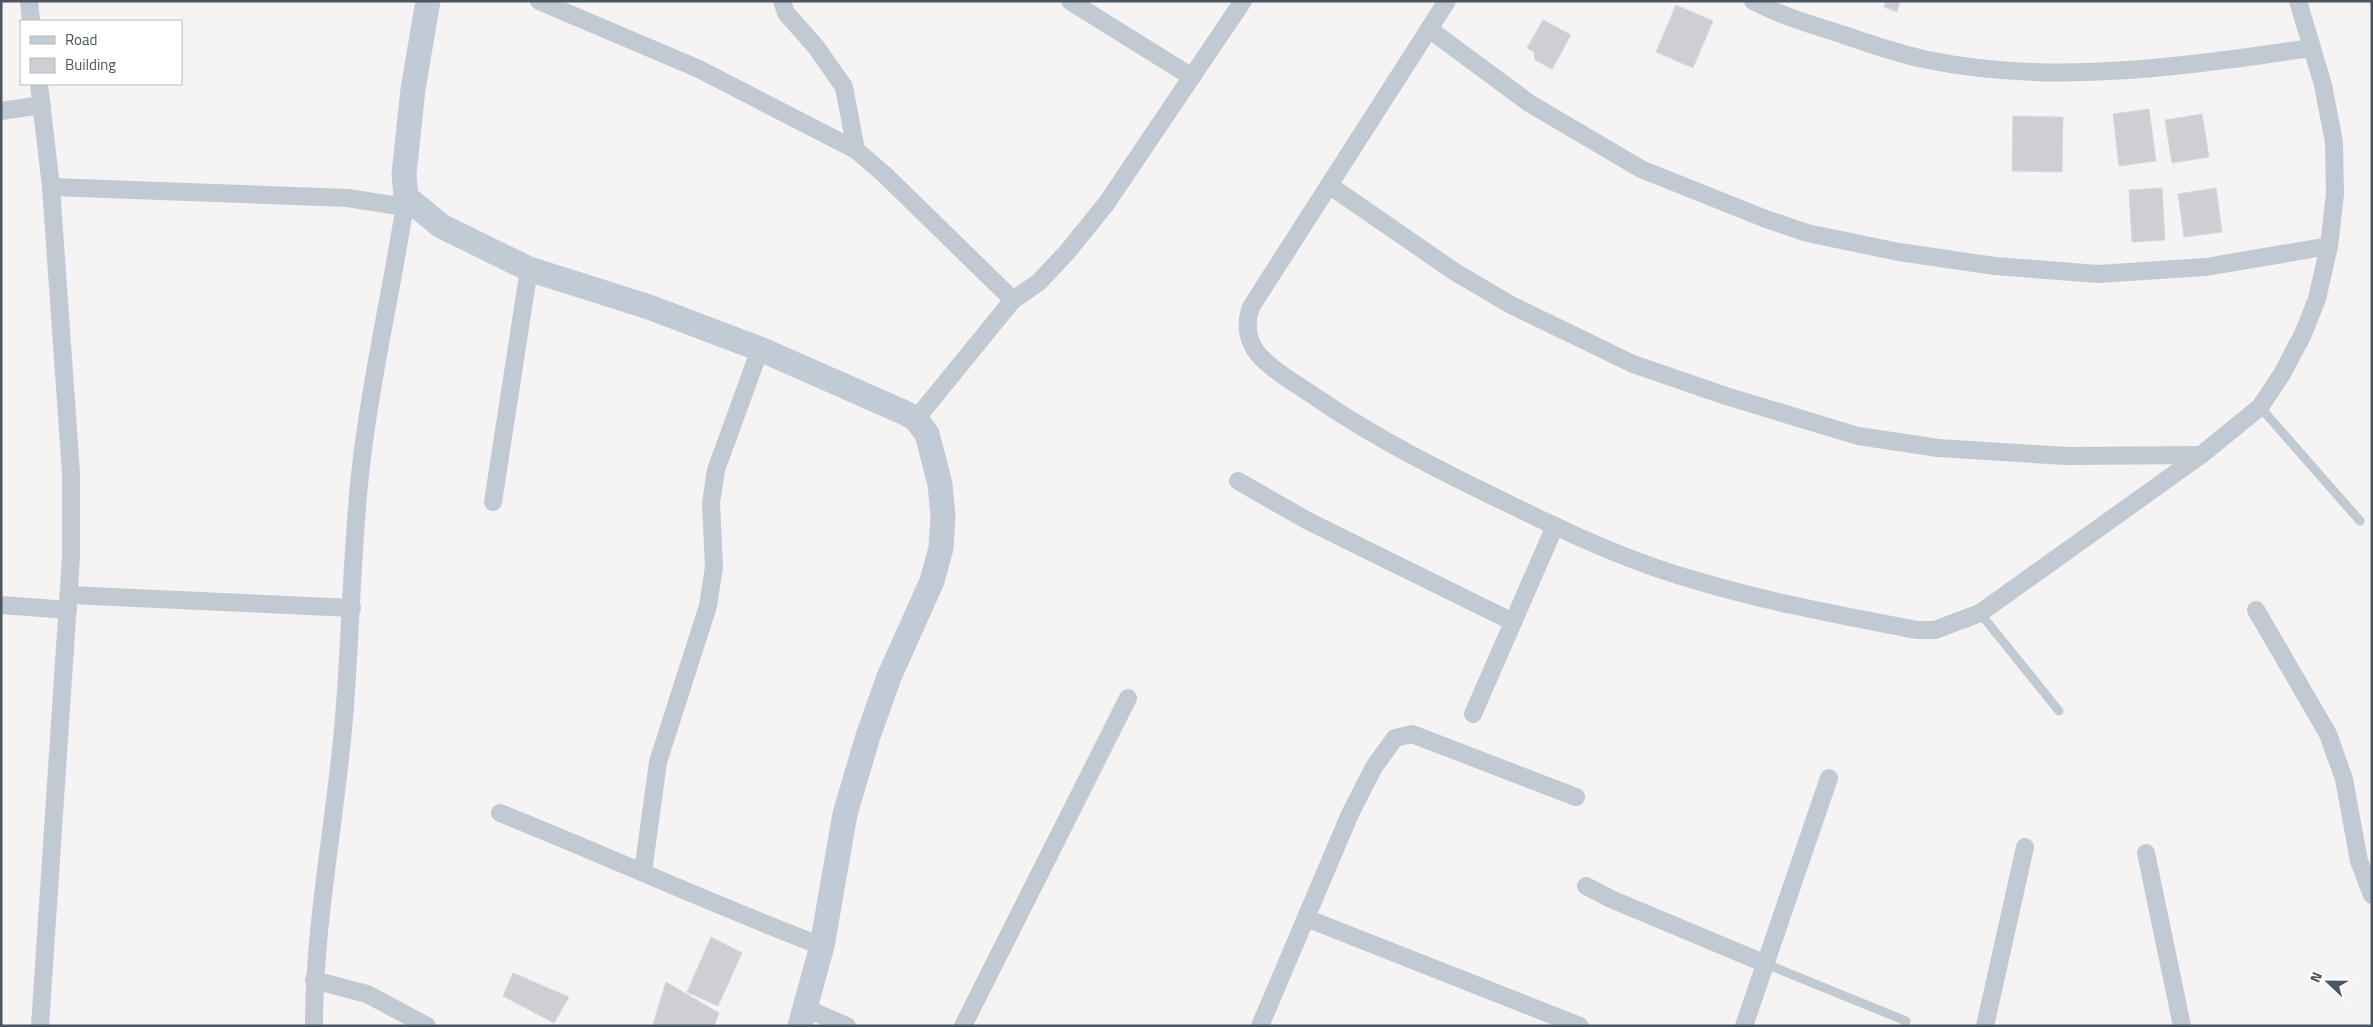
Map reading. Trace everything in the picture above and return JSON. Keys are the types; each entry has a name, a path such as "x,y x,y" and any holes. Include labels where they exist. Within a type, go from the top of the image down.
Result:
{"street":[{"path":"29,1 31,20"},
{"path":"314,1026 314,980 321,908 343,730 361,466 380,336 405,202 404,174 413,90 428,1"},
{"path":"539,1 699,69 856,150 885,175 1013,300"},
{"path":"782,1 786,13 816,47 844,87 856,150"},
{"path":"1070,1 1192,76"},
{"path":"916,419 1013,300 1039,282 1106,204 1244,1"},
{"path":"1447,1 1251,307 1247,318 1247,330 1257,353 1269,365 1347,419 1473,487 1632,560 1700,582 1835,615 1917,630 1935,630 1980,613 2201,455 2260,407 2282,374 2303,334 2317,299 2329,246 2335,194 2334,142 2323,85 2298,1"},
{"path":"1753,1 1795,19 1918,57 2007,70 2073,72 2176,67 2311,48"},
{"path":"1429,29 1529,103 1641,169 1766,219 1807,233 1899,252 1995,266 2098,274 2206,267 2329,246"},
{"path":"39,85 51,187 71,473 69,602 40,1026"},
{"path":"1,111 42,105"},
{"path":"1329,185 1454,272 1511,305 1633,364 1726,396 1858,436 1902,443 2066,456 2201,455"},
{"path":"51,187 348,198 405,202 441,226 529,269 649,307 760,349 916,419 927,434 940,484 943,517 940,548 932,581 889,677 868,736 846,814 822,946 802,1017 847,1026"},
{"path":"493,502 529,269"},
{"path":"643,872 658,762 708,606 714,567 712,503 716,470 760,349"},
{"path":"1238,481 1308,521 1513,622"},
{"path":"1473,714 1555,526"},
{"path":"1,605 69,602 352,608"},
{"path":"2256,610 2328,734 2344,779 2359,860 2372,895"},
{"path":"964,1026 1128,698"},
{"path":"1260,1026 1358,798 1374,767 1395,738 1412,734 1576,797"},
{"path":"1744,1026 1829,778"},
{"path":"500,813 760,923 822,946"},
{"path":"1985,1026 2025,847"},
{"path":"2146,853 2182,1026"},
{"path":"1586,886 1611,899 1766,964"},
{"path":"1306,918 1580,1026"},
{"path":"314,980 367,994 427,1026"}],"lane":[{"path":"2260,407 2360,521"},
{"path":"1980,613 2059,710"},
{"path":"1766,964 1906,1021"}],"building":[{"path":"1886,1 1900,1 1897,12 1884,7"},
{"path":"1676,5 1713,21 1693,68 1656,52"},
{"path":"1543,20 1571,35 1552,69 1535,60 1534,52 1527,48"},
{"path":"2149,109 2156,161 2119,166 2113,114"},
{"path":"2202,114 2209,157 2172,163 2165,120"},
{"path":"2013,116 2063,117 2062,172 2012,171"},
{"path":"2162,188 2165,240 2132,242 2129,190"},
{"path":"2216,188 2222,232 2184,237 2178,194"},
{"path":"711,937 742,953 718,1006 687,992"},
{"path":"513,973 569,997 554,1023 503,996"},
{"path":"666,982 719,1013 714,1026 657,1026 653,1024"}]}
